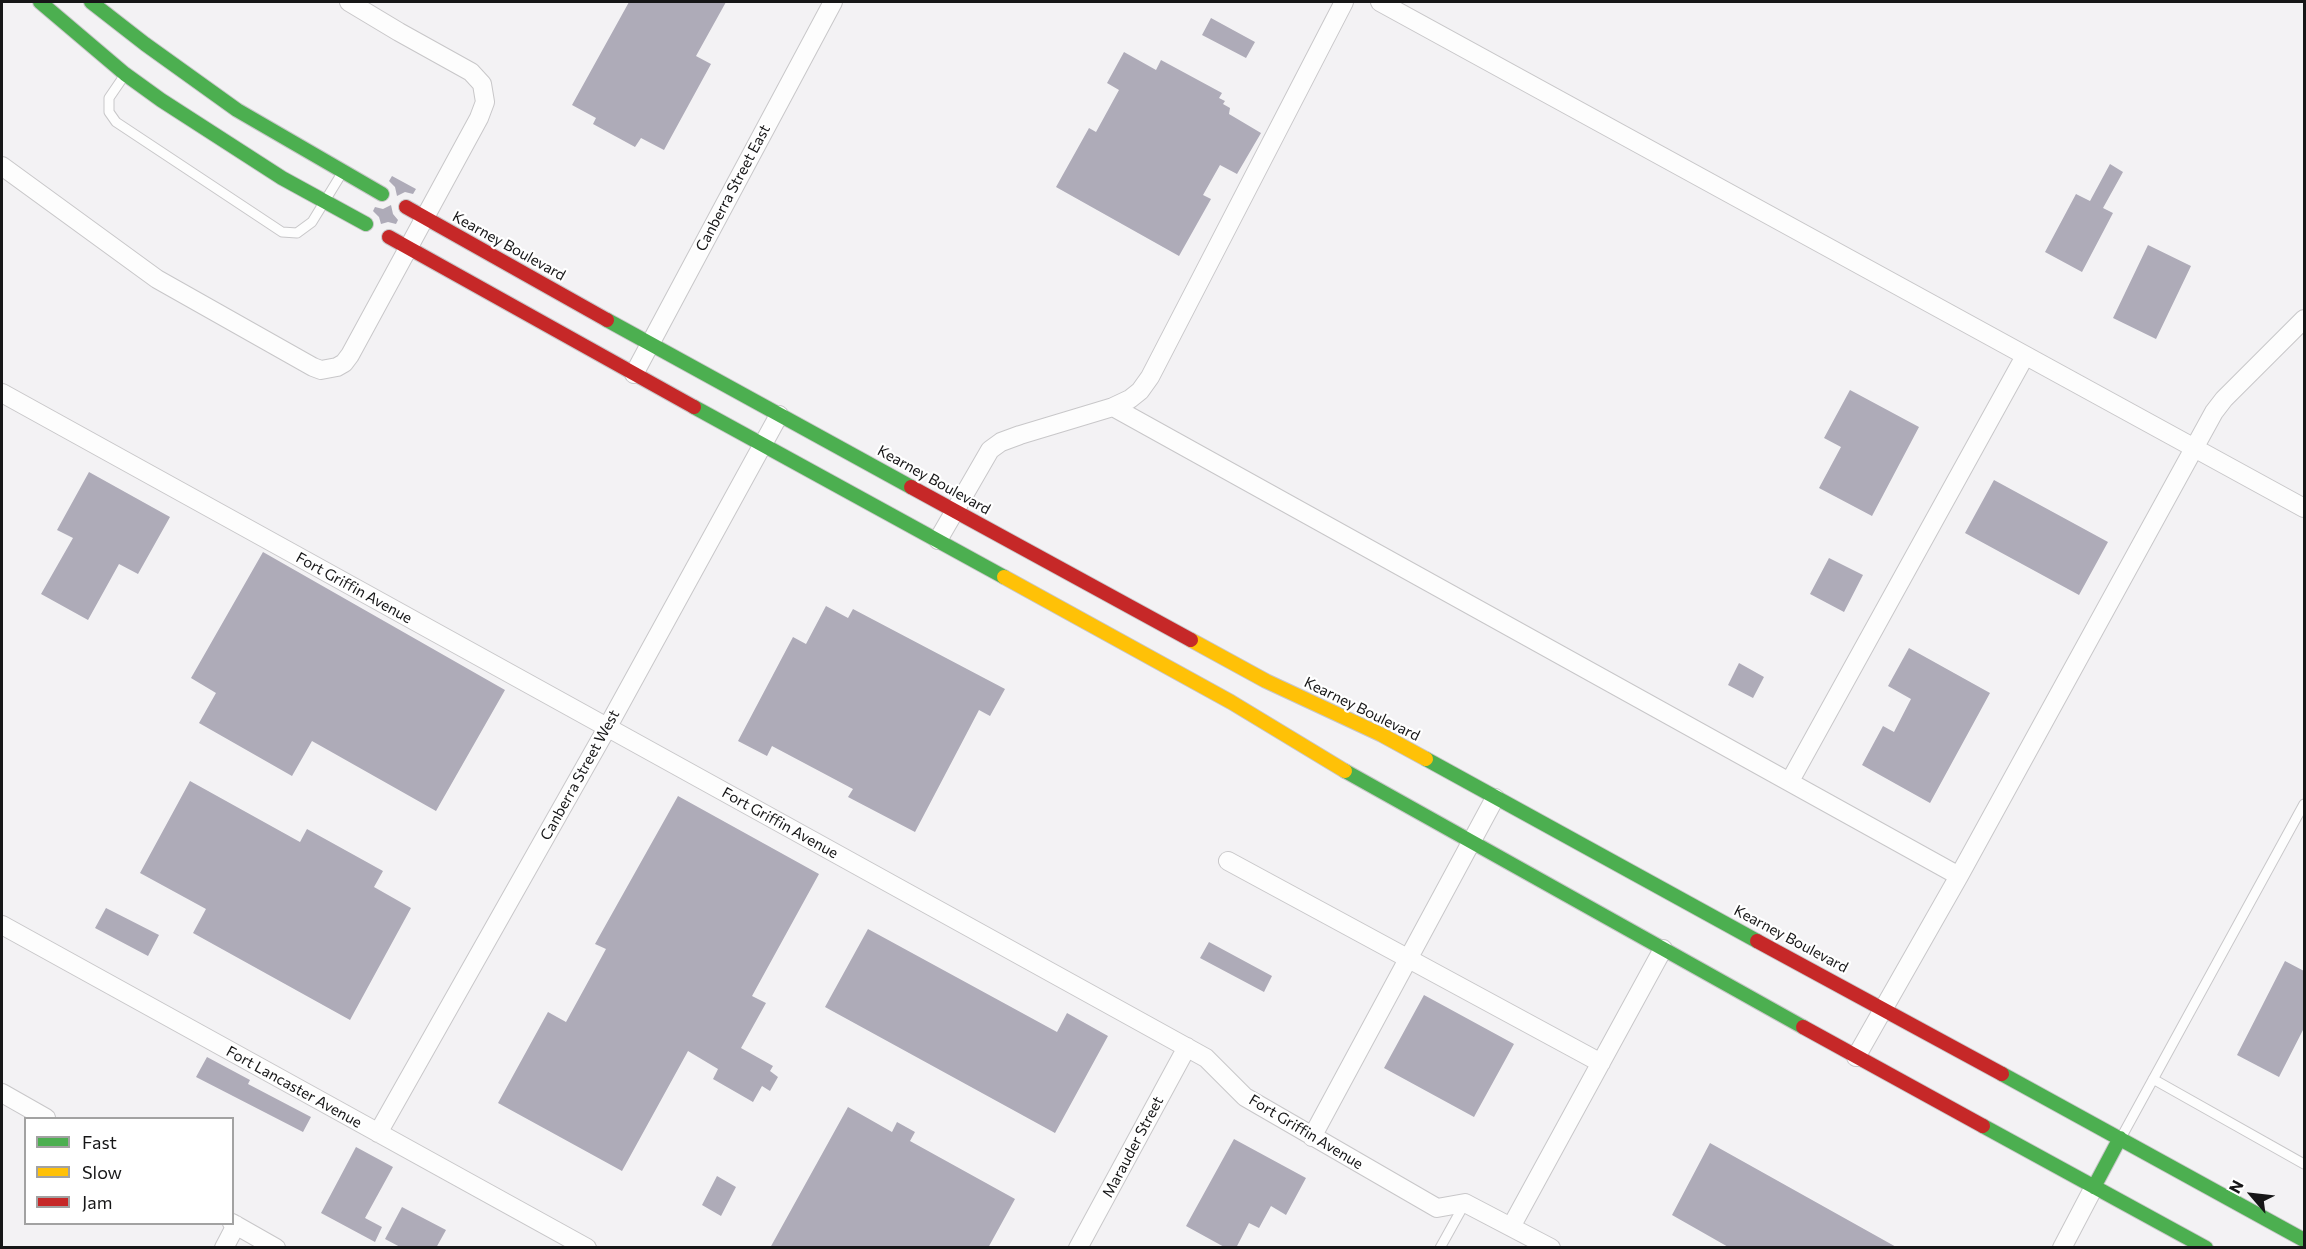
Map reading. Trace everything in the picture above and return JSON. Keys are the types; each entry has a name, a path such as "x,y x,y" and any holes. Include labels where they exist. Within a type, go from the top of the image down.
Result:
{"street":[{"path":"40,2 135,59 237,110 382,194"},
{"path":"91,2 135,59 252,159 366,224"},
{"path":"2,166 157,279 321,370 337,367 344,363 350,355 483,110 485,91 471,72 349,2"},
{"name":"Canberra Street East","path":"634,374 832,2"},
{"path":"938,540 980,463 1001,441 1113,407 1140,391 1150,377 1344,2"},
{"path":"1380,2 2304,508"},
{"name":"Kearney Boulevard","path":"406,207 650,344 1266,681 1382,735 2304,1240"},
{"path":"389,237 763,446 1231,702 1335,766 1663,950 2206,1248"},
{"path":"1856,1057 1959,876 2193,447 2224,399 2304,319"},
{"path":"1790,781 2025,356"},
{"name":"Fort Griffin Avenue","path":"2,393 1187,1047 1206,1058 1245,1096 1437,1208 1465,1203"},
{"path":"1113,407 1959,876"},
{"name":"Canberra Street West","path":"378,1133 608,728 779,415"},
{"path":"1312,1137 1495,798"},
{"path":"1228,861 1601,1063"},
{"name":"Fort Lancaster Avenue","path":"2,925 586,1248"},
{"path":"1511,1227 1663,950"},
{"name":"Marauder Street","path":"1078,1248 1187,1047"},
{"path":"2,1093 43,1117"},
{"path":"2062,1248 2120,1138"},
{"path":"1465,1203 1551,1248"},
{"path":"234,1224 276,1248"},
{"path":"224,1248 234,1225"}],"lane":[{"path":"135,59 109,98 109,112 116,122 282,232 297,233 312,222 343,172"},
{"path":"2120,1138 2304,804"},
{"path":"2153,1079 2304,1164"},
{"path":"1440,1248 1465,1203"}],"building":[{"path":"629,2 726,2 696,56 711,64 664,150 641,138 635,147 593,124 596,118 572,105"},
{"path":"1211,18 1255,42 1246,58 1202,35"},
{"path":"1124,52 1156,70 1161,60 1222,93 1219,98 1225,101 1223,104 1230,108 1229,114 1261,133 1237,174 1220,165 1203,195 1211,199 1179,256 1056,187 1089,128 1096,132 1119,90 1107,83"},
{"path":"2110,164 2123,172 2103,208 2113,213 2082,272 2045,252 2076,194 2090,201"},
{"path":"392,176 416,189 413,194 405,192 397,196 395,187 389,181"},
{"path":"391,205 393,214 398,220 396,224 388,222 381,224 379,217 373,211 375,207 383,209"},
{"path":"2148,245 2191,266 2156,339 2113,318"},
{"path":"1850,390 1919,427 1872,516 1819,488 1841,447 1824,438"},
{"path":"89,472 170,517 138,574 119,564 88,620 41,594 73,538 57,530"},
{"path":"1994,480 2108,542 2079,595 1965,533"},
{"path":"263,552 505,690 436,811 312,741 292,776 199,723 216,693 191,678"},
{"path":"1829,558 1863,575 1844,612 1810,594"},
{"path":"826,606 848,618 853,609 1005,689 990,716 979,710 915,832 848,797 853,789 772,746 767,756 738,741 793,637 806,644"},
{"path":"1909,648 1990,693 1930,803 1862,765 1883,726 1894,732 1911,699 1888,686"},
{"path":"1739,663 1764,677 1753,698 1728,685"},
{"path":"190,781 300,842 307,829 383,871 374,887 411,908 350,1020 193,933 206,909 140,873"},
{"path":"678,796 819,874 752,996 766,1003 741,1048 773,1066 770,1071 778,1077 770,1091 762,1086 753,1102 713,1079 718,1069 688,1051 622,1171 498,1103 548,1012 566,1022 606,949 595,944"},
{"path":"106,908 159,935 148,956 95,928"},
{"path":"868,929 1057,1032 1067,1013 1108,1036 1055,1133 825,1007"},
{"path":"1209,942 1272,976 1264,992 1200,958"},
{"path":"2285,961 2304,971 2304,1028 2279,1077 2237,1055"},
{"path":"1424,995 1514,1044 1474,1117 1384,1068"},
{"path":"207,1057 250,1080 248,1084 311,1117 303,1132 196,1077"},
{"path":"848,1107 892,1132 897,1122 915,1132 910,1141 1015,1199 988,1248 770,1248"},
{"path":"1234,1139 1306,1178 1286,1215 1271,1206 1259,1228 1249,1223 1236,1248 1226,1248 1186,1226"},
{"path":"1710,1143 1898,1248 1730,1248 1672,1215"},
{"path":"356,1147 393,1167 365,1218 382,1227 375,1242 321,1213"},
{"path":"717,1176 736,1187 721,1216 702,1205"},
{"path":"402,1207 446,1230 436,1248 402,1248 385,1239"}],"traffic: fast":[{"path":"40,2 125,74 161,100 282,178 366,224"},
{"path":"91,2 237,110 382,194"},
{"path":"607,320 911,487"},
{"path":"694,407 1004,577"},
{"path":"1426,759 1757,941"},
{"path":"1345,771 1803,1027"},
{"path":"2002,1074 2304,1240"},
{"path":"1983,1126 2206,1248"},
{"path":"2094,1187 2120,1138"}],"traffic: slow":[{"path":"1004,577 1231,702 1345,771"},
{"path":"1191,640 1266,681 1382,735 1426,759"}],"traffic: jam":[{"path":"406,207 607,320"},
{"path":"389,237 694,407"},
{"path":"911,487 1191,640"},
{"path":"1757,941 2002,1074"},
{"path":"1803,1027 1983,1126"}]}
